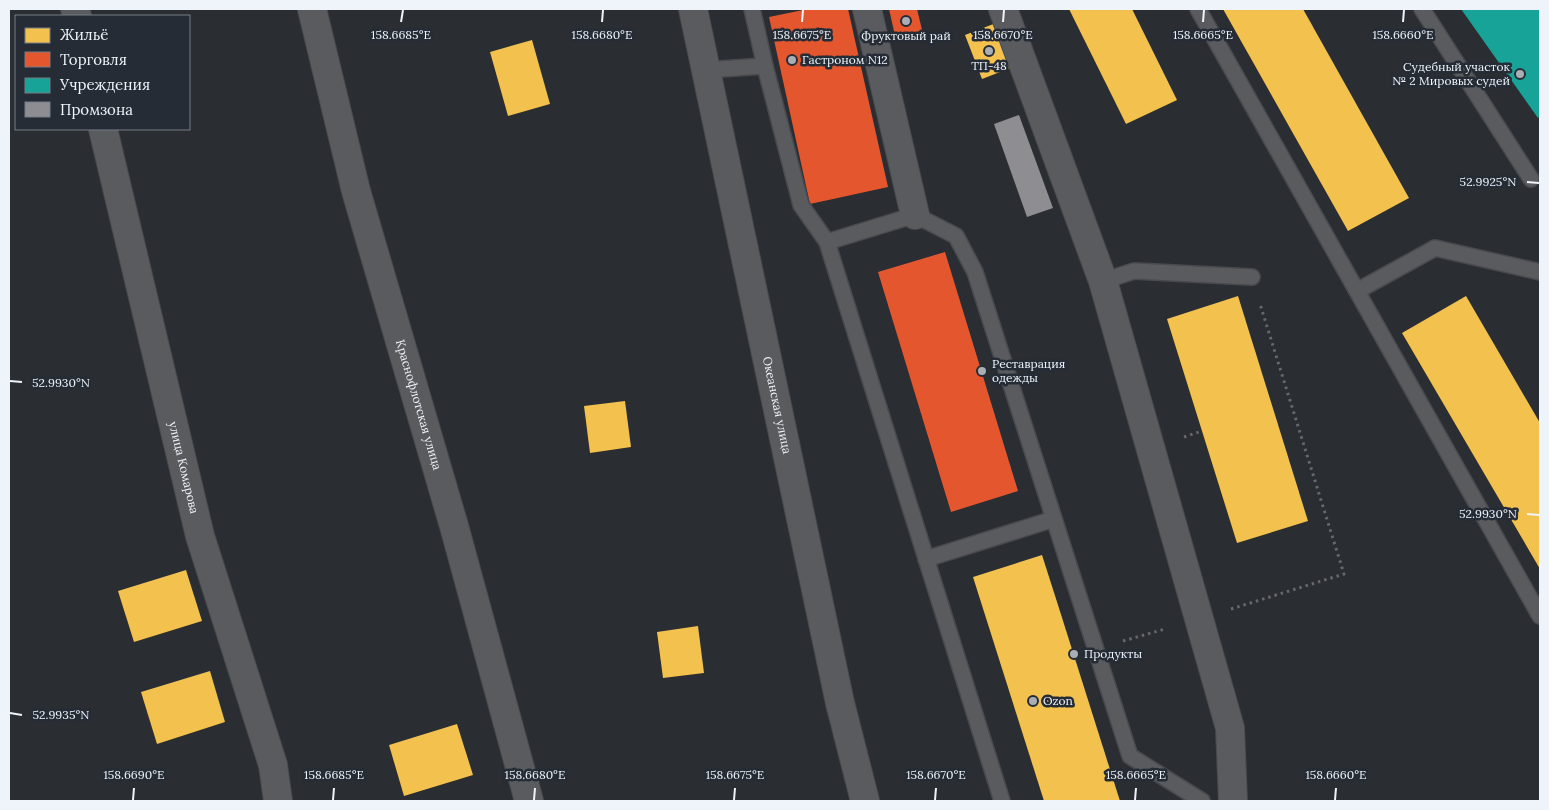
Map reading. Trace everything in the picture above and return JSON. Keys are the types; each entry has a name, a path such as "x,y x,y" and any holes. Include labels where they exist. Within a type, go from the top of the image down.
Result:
{"street":[{"name":"Краснофлотская улица","path":"312,9 356,191 454,526 529,801"},
{"name":"Океанская улица","path":"693,9 840,703 865,801"},
{"path":"867,9 915,216"},
{"path":"1003,9 1103,281 1230,728 1233,801"},
{"name":"улица Комарова","path":"104,130 200,536 273,765 278,801"}],"lane":[{"path":"752,9 801,205 827,242 1002,801"},
{"path":"1198,9 1540,616"},
{"path":"1422,9 1531,179"},
{"path":"706,70 766,66"},
{"path":"827,242 915,216 956,236 975,272 1130,756 1181,795 1202,801"},
{"path":"1357,291 1435,248 1540,272"},
{"path":"1103,281 1134,271 1252,278"},
{"path":"926,559 1054,519"}],"path":[{"path":"1096,648 1199,620 1344,574 1252,278"}],"building: Жильё":[{"path":"1069,9 1132,9 1177,100 1126,124"},
{"path":"1223,9 1303,9 1409,198 1348,231"},
{"name":"ТП-48","path":"996,23 1013,67 982,79 965,35"},
{"path":"532,40 550,104 508,116 490,52"},
{"path":"1238,296 1308,521 1237,543 1167,319"},
{"path":"1466,296 1540,423 1540,569 1402,333"},
{"path":"625,401 631,447 590,453 584,406"},
{"path":"1042,555 1120,801 1044,801 973,577"},
{"path":"186,570 202,621 134,642 118,591"},
{"path":"698,626 704,673 663,678 657,632"},
{"path":"210,671 225,722 157,744 141,692"},
{"path":"457,724 473,775 404,796 389,745"}],"building: Торговля":[{"path":"808,9 848,9 888,187 810,204 769,17"},
{"name":"Фруктовый рай","path":"889,9 917,9 923,34 896,40"},
{"path":"945,252 1018,491 951,512 878,272"}],"building: Учреждения":[{"path":"1461,9 1540,9 1540,116 1538,118"}],"building: Промзона":[{"path":"1019,115 1053,208 1027,217 994,124"}],"place":[{"name":"Фруктовый рай","path":"906,21"},
{"name":"ТП-48","path":"989,51"},
{"name":"Гастроном N12","path":"792,60"},
{"name":"Судебный участок № 2 Мировых судей","path":"1520,74"},
{"name":"Реставрация одежды","path":"982,371"},
{"name":"Продукты","path":"1074,654"},
{"name":"Ozon","path":"1033,701"}]}
